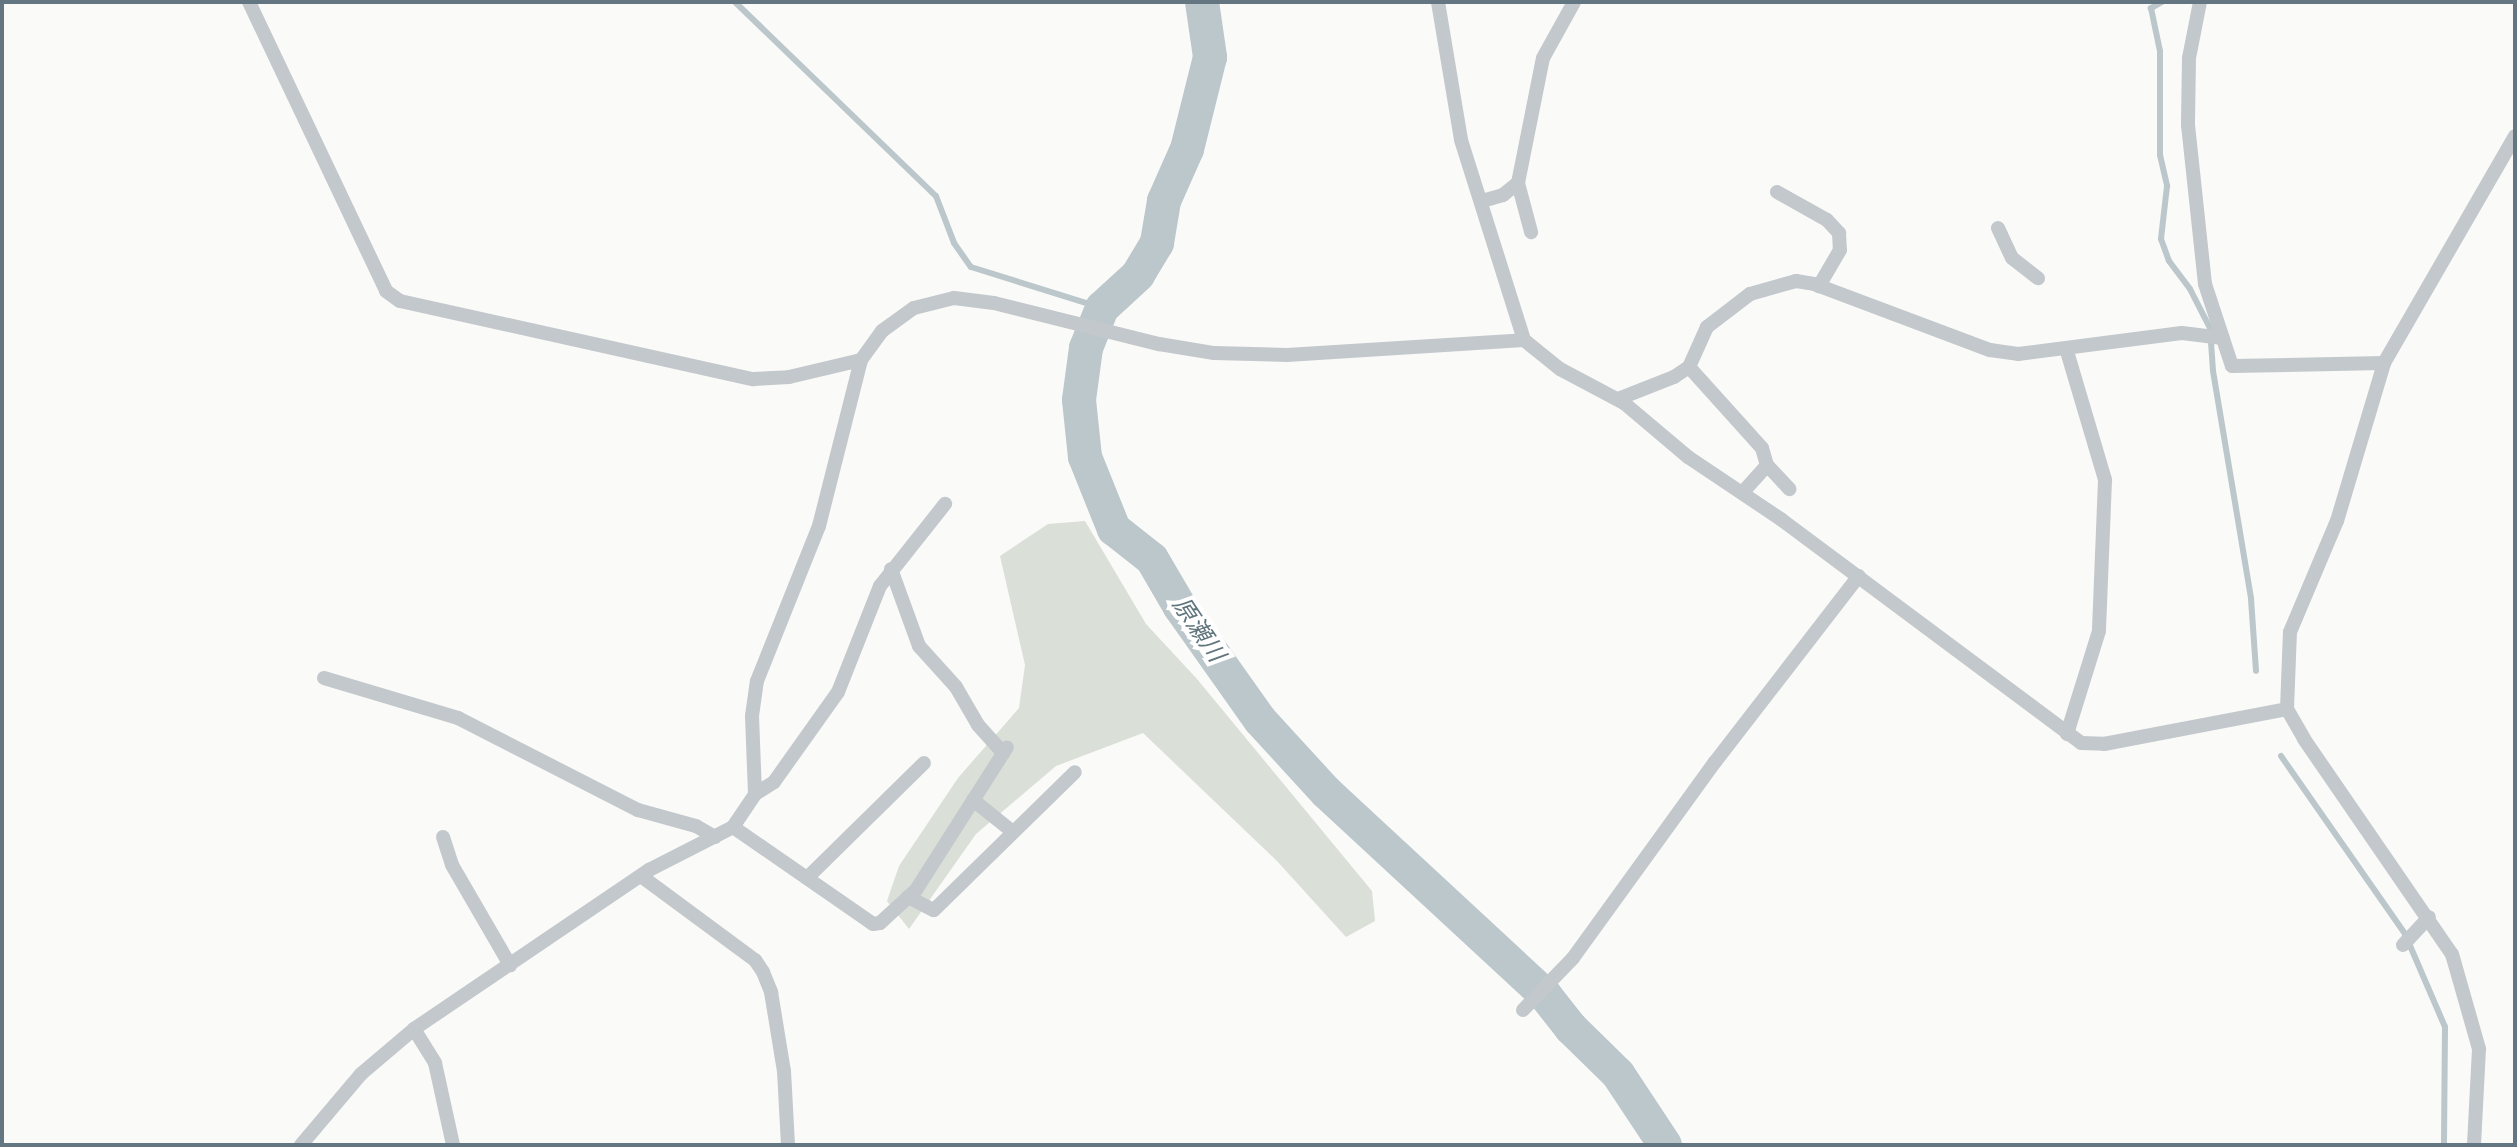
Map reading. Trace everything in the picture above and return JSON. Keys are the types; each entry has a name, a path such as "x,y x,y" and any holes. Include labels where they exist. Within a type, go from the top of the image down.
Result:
{"street":[{"path":"249,2 386,291 400,301 753,379 789,377 861,360"},
{"path":"1438,2 1461,140 1524,340 1560,369 1618,399 1688,457 1743,492 1859,576 2081,743 2104,744 2287,709"},
{"path":"1531,232 1518,183 1543,58 1574,2"},
{"path":"2200,2 2189,58 2188,125 2205,284 2232,366 2384,363"},
{"path":"2474,1145 2479,1049 2452,954 2425,923 2287,709 2290,632 2337,521 2384,363 2515,136"},
{"path":"1482,201 1503,195 1518,183"},
{"path":"1777,192 1827,220 1839,233 1840,250 1819,286"},
{"path":"1998,228 2012,258 2038,278"},
{"path":"1618,399 1674,377 1689,367 1707,327 1750,294 1796,281 1819,286 1990,350 2018,354 2182,333 2223,338"},
{"path":"755,794 752,716 757,681 819,526 861,360 882,331 914,308 954,298 1054,316 1214,353 1287,355 1524,340"},
{"path":"2066,348 2105,480 2099,631 2067,734"},
{"path":"1689,367 1762,448 1767,465 1789,489"},
{"path":"1743,492 1767,465"},
{"path":"301,1145 361,1074 414,1029 641,876 733,827 755,794 774,782 838,692 880,586 945,504"},
{"path":"733,827 873,924 880,923 908,897 1005,750 978,725 956,687 919,646 891,569"},
{"path":"1523,1010 1570,961 1715,762 1859,576"},
{"path":"324,678 458,718 638,810 696,826 715,837"},
{"path":"807,878 924,763"},
{"path":"908,897 934,910 1075,772"},
{"path":"973,800 1013,832"},
{"path":"443,837 452,865 510,965"},
{"path":"641,876 755,960 763,972 771,992 784,1071 788,1145"},
{"path":"2403,945 2425,923"},
{"path":"414,1029 435,1063 453,1145"}],"shaded area":[{"path":"1085,521 1146,624 1197,679 1372,891 1375,921 1346,937 1277,861 1143,733 1056,766 976,834 909,929 887,901 899,866 958,778 1019,708 1025,665 1000,556 1048,524"}],"waterway":[{"path":"735,2 936,196 954,243 971,267 1102,308"},
{"name":"原瀬川","path":"1202,2 1210,57 1187,149 1164,201 1157,243 1138,275 1102,308 1086,348 1079,400 1085,457 1114,529 1152,559 1180,607 1260,720 1326,792 1545,995 1571,1028 1618,1074 1665,1145"},
{"path":"2162,2 2151,8 2160,51 2160,155 2167,186 2161,239 2169,261 2190,289 2210,328 2213,371 2251,599 2256,671"},
{"path":"2281,756 2405,934 2445,1027 2444,1145"}]}
